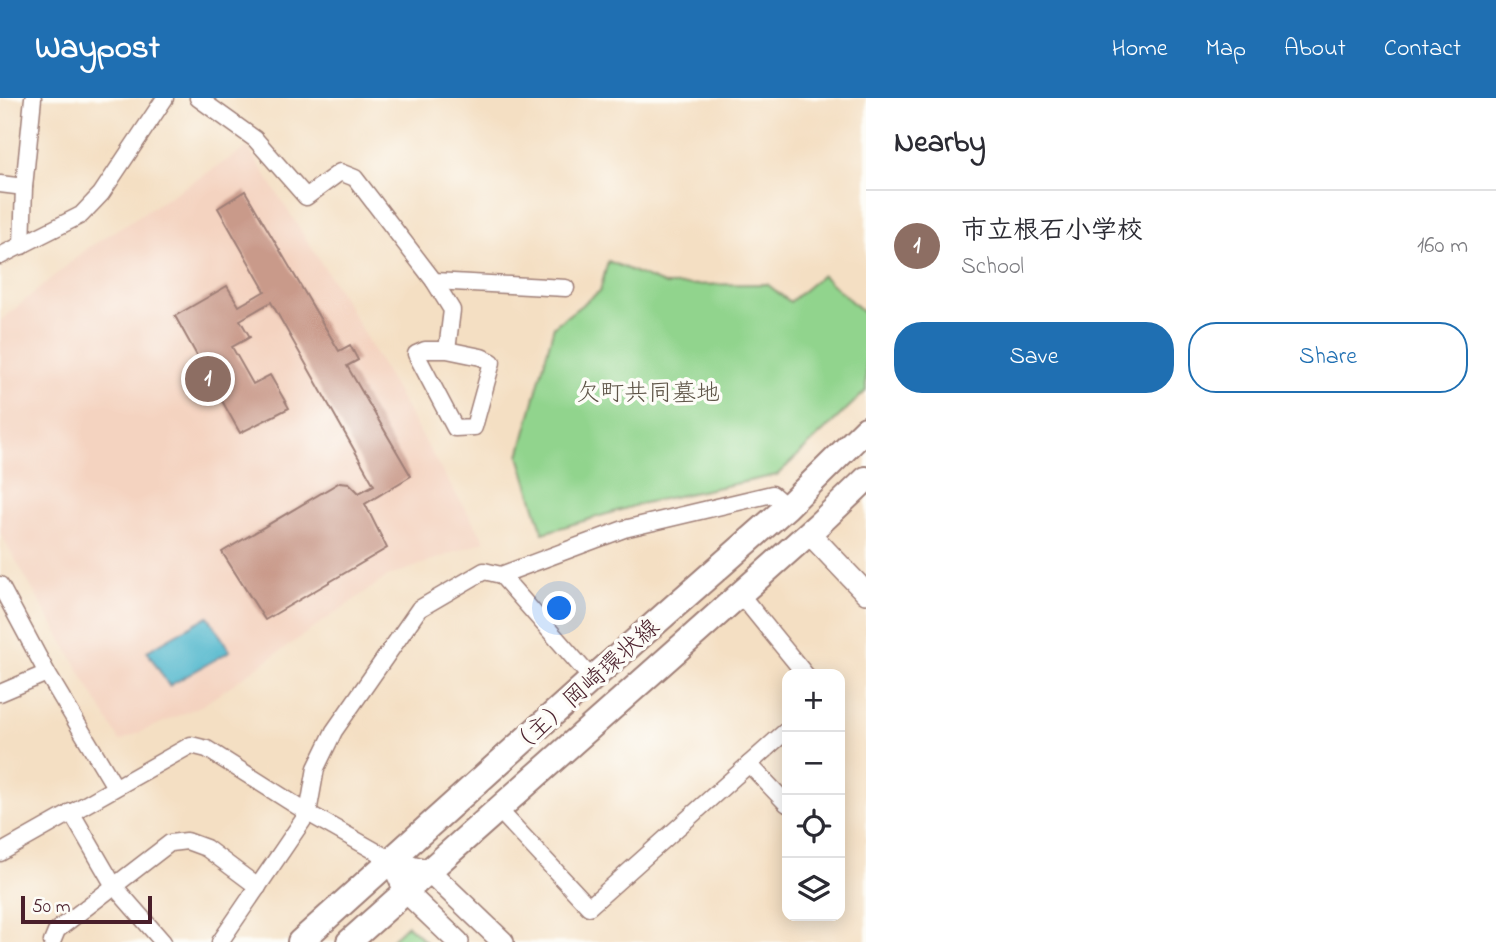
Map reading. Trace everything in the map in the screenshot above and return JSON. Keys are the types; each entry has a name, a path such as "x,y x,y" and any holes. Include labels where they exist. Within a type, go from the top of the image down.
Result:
{"main road":[{"name":"（主）岡崎環状線","path":"300,942 787,508 866,429"},
{"name":"（主）岡崎環状線","path":"349,942 809,533 866,479"}],"street":[{"path":"22,246 24,187 33,98"},
{"path":"0,257 81,215 101,194 165,98"},
{"path":"198,98 254,139 306,197 340,172 355,178 434,281 452,310 447,350"},
{"path":"0,184 24,187"},
{"path":"434,281 566,288"},
{"path":"425,350 447,350 492,362 474,427 455,428 416,355 425,350"},
{"path":"220,942 308,813 316,768 334,731 419,609 484,571 501,575 624,529 772,494 787,508"},
{"path":"809,533 866,593"},
{"path":"501,575 592,679"},
{"path":"0,585 47,673 115,787"},
{"path":"740,594 801,669"},
{"path":"0,693 47,673"},
{"path":"498,809 589,907 785,732"},
{"path":"0,859 0,853 115,787 191,745 200,746 308,813 391,860 429,871 503,942"},
{"path":"749,764 782,799"},
{"path":"71,812 114,886 163,942"},
{"path":"52,942 57,930 170,843 187,841 205,848 258,887"},
{"path":"391,860 405,891 458,942"}],"shaded area":[{"path":"248,147 347,304 440,468 485,541 387,577 203,705 120,741 0,533 0,321 88,248"}],"green space":[{"name":"欠町共同墓地","path":"608,261 666,285 767,284 790,302 822,275 866,315 866,391 777,475 644,503 543,533 519,456 554,326 600,291"},
{"path":"407,925 426,942 389,942"}],"water":[{"path":"208,616 230,651 169,686 147,651"}],"building":[{"path":"245,191 339,351 350,345 358,360 347,366 411,476 365,504 387,548 265,620 222,552 340,482 349,483 359,493 374,485 271,302 240,320 250,337 232,347 253,384 270,375 289,408 240,433 175,316 227,286 239,306 265,291 218,208"}],"place":[{"name":"市立根石小学校","path":"208,379"}]}
